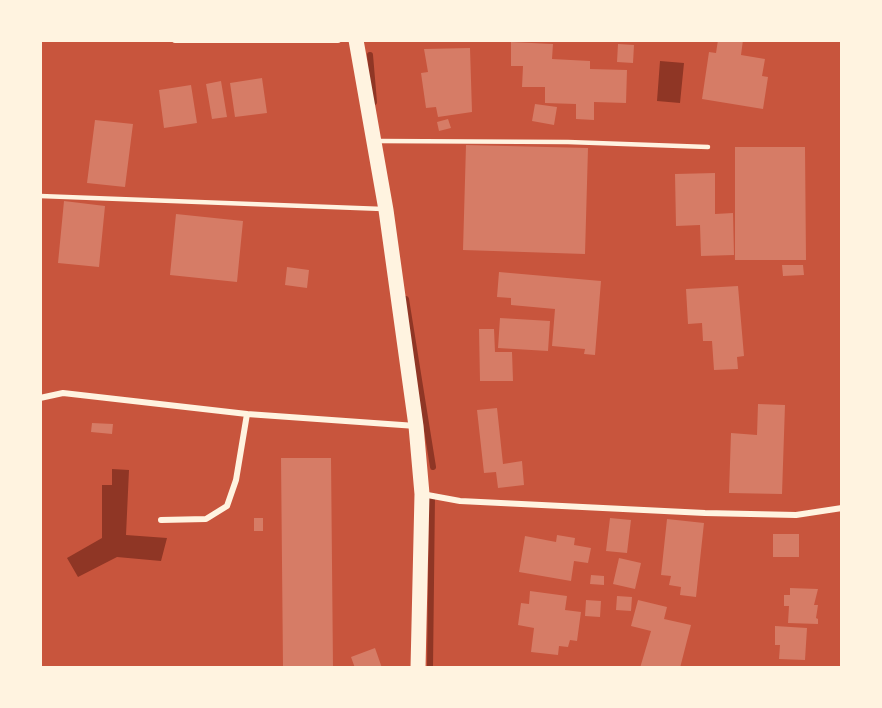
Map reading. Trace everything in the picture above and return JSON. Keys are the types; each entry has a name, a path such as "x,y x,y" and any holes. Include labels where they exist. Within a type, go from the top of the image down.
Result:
{"main road":[{"path":"356,40 386,210 416,426 422,494 418,668"}],"street":[{"path":"175,40 338,40"},
{"path":"40,398 63,393 247,414 416,426"},
{"path":"161,520 206,519 227,506 236,480 247,414"},
{"path":"422,494 460,501 705,513 796,515 842,508"}],"lane":[{"path":"375,141 568,142 708,147"},
{"path":"40,196 386,210"}],"shaded area":[{"path":"660,61 684,63 680,103 657,101"},
{"path":"112,469 129,470 126,535 167,538 161,561 117,557 78,577 67,558 102,538 102,485 112,485"}],"building":[{"path":"718,40 743,40 741,55 765,59 762,76 768,77 763,109 702,99 709,52 716,53"},
{"path":"511,42 553,44 552,59 590,61 590,69 627,70 626,103 594,102 594,120 576,119 576,104 545,103 545,87 522,87 523,66 511,66"},
{"path":"618,44 634,45 633,63 617,62"},
{"path":"470,48 472,112 438,117 436,107 426,108 421,73 428,72 424,49"},
{"path":"262,78 267,113 235,117 230,83"},
{"path":"221,81 227,117 212,119 206,84"},
{"path":"191,85 197,123 164,128 159,90"},
{"path":"535,104 557,107 554,125 532,121"},
{"path":"448,119 451,128 439,131 437,122"},
{"path":"95,120 133,124 125,187 87,183"},
{"path":"466,145 588,148 585,254 463,250"},
{"path":"735,147 805,147 806,260 735,260"},
{"path":"715,173 715,214 733,213 734,255 701,256 700,225 676,226 675,174"},
{"path":"64,201 105,206 99,267 58,263"},
{"path":"176,214 243,221 237,282 170,275"},
{"path":"782,265 803,265 804,275 783,276"},
{"path":"287,267 309,270 307,288 285,285"},
{"path":"499,272 601,281 595,355 584,354 585,349 552,346 555,309 511,305 511,298 497,297"},
{"path":"738,286 744,356 737,357 738,369 714,370 712,341 703,341 702,323 688,324 686,289"},
{"path":"500,318 550,321 548,351 498,348"},
{"path":"479,329 494,329 495,352 512,352 513,381 480,381"},
{"path":"758,404 785,405 782,494 729,493 731,433 757,435"},
{"path":"497,408 503,464 522,461 524,485 498,488 496,472 484,473 477,410"},
{"path":"92,423 113,424 112,434 91,432"},
{"path":"281,458 331,458 333,668 283,668"},
{"path":"254,518 263,518 263,531 254,531"},
{"path":"610,518 631,520 627,553 606,551"},
{"path":"667,519 704,523 696,597 680,595 681,587 669,585 671,576 661,575"},
{"path":"773,534 799,534 799,557 773,557"},
{"path":"557,535 575,538 574,545 591,548 588,563 574,561 571,581 519,572 525,536 556,542"},
{"path":"619,558 641,563 635,589 613,584"},
{"path":"591,575 604,576 604,585 590,584"},
{"path":"790,588 818,589 814,605 818,605 816,618 818,624 788,623 789,606 784,606 784,595 790,595"},
{"path":"530,591 567,596 565,610 581,612 577,641 570,640 568,647 559,646 558,655 531,652 534,628 518,625 521,603 529,604"},
{"path":"617,596 632,597 631,611 616,610"},
{"path":"586,600 601,601 600,617 585,616"},
{"path":"638,600 667,607 664,619 691,625 680,668 640,668 651,631 631,626"},
{"path":"775,626 807,628 805,660 779,659 780,645 775,645"},
{"path":"375,648 382,668 355,668 351,657"}],"waterway":[{"path":"370,55 374,102"},
{"path":"406,299 433,467"},
{"path":"430,668 432,496"}]}
